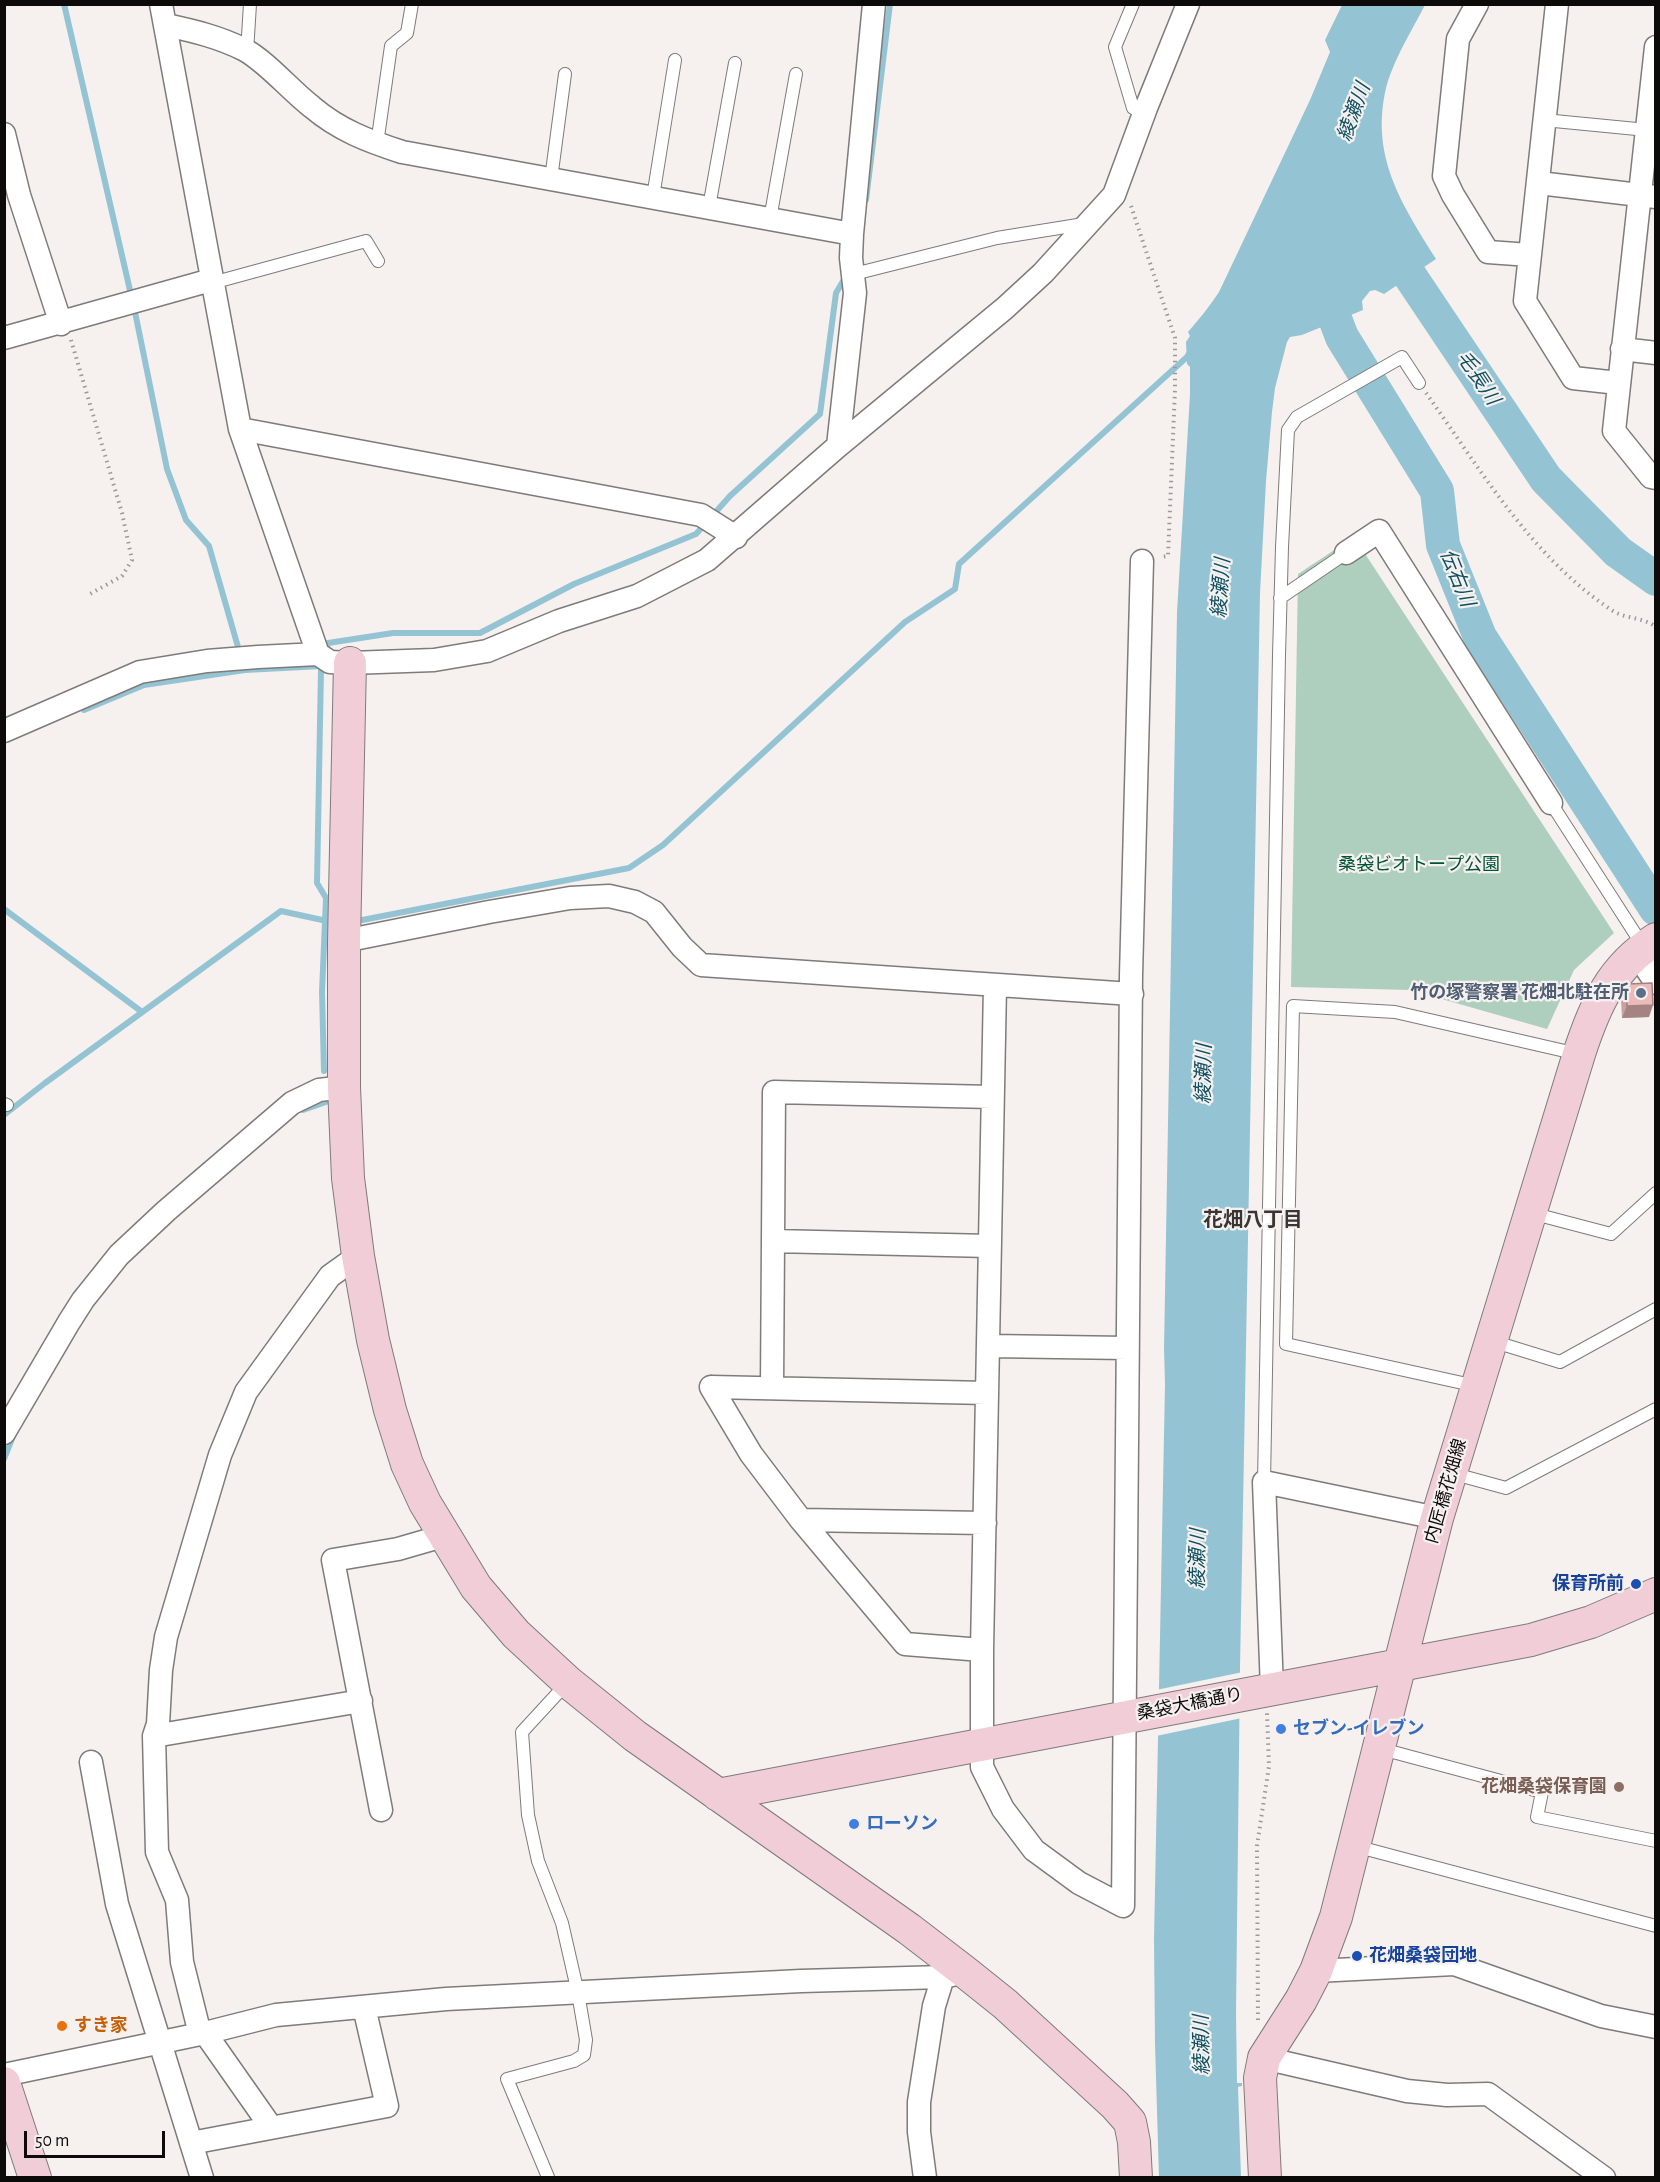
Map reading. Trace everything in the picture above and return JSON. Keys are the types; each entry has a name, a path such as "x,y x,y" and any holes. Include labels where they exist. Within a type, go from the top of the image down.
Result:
{"street":[{"path":"838,446 839,420 855,293 851,258 852,234 874,4"},
{"path":"163,15 240,429 318,654 330,662 350,663 434,660 488,651 559,621 637,596 707,560 838,446 1005,308 1043,273 1114,195 1144,112 1188,4"},
{"path":"1478,4 1458,39 1444,176 1488,252 1530,255"},
{"path":"1557,4 1525,301 1573,378 1618,383"},
{"path":"163,15 247,52 313,108 346,131 402,152 852,234"},
{"path":"1656,47 1647,130 1648,196 1622,348 1614,431 1651,477 1656,478"},
{"path":"4,134 19,195 64,323"},
{"path":"1539,183 1648,196"},
{"path":"4,338 212,281"},
{"path":"1622,348 1656,353"},
{"path":"240,429 701,515 736,537"},
{"path":"1346,553 1379,531 1551,803"},
{"path":"995,986 982,1650 982,1767 1003,1809 1034,1850 1079,1882 1123,1906 1130,1715 1127,1348 1135,763 1142,561"},
{"path":"4,731 140,672 207,661 318,654"},
{"path":"350,663 344,941 344,1087 348,1178 358,1256 390,1410 407,1464 425,1503 476,1587 516,1634 568,1682 635,1736 909,1929 954,1975 1005,2004 1115,2105 1130,2122 1134,2142 1136,2178"},
{"path":"344,941 570,898 609,896 635,902 654,912 682,947 701,965 1132,994"},
{"path":"1647,945 1656,982"},
{"name":"内匠橋花畑線","path":"1264,2058 1292,2015 1316,1971 1336,1917 1437,1518 1587,1029 1613,977 1647,945"},
{"path":"4,1433 83,1300 118,1255 292,1103 319,1090 344,1087"},
{"path":"772,1388 774,1092 992,1097"},
{"path":"773,1241 990,1246"},
{"path":"271,2127 202,2033 182,1962 177,1900 157,1852 154,1736 158,1724 161,1670 166,1637 220,1455 246,1392 330,1276 358,1256"},
{"path":"988,1346 1127,1348"},
{"path":"982,1650 905,1644 801,1520 751,1454 711,1387 987,1393"},
{"path":"1265,1690 1264,1482 1437,1518"},
{"path":"801,1520 985,1523"},
{"path":"381,1810 333,1560 398,1549 443,1536"},
{"name":"桑袋大橋通り","path":"718,1795 1530,1640 1591,1622 1656,1594"},
{"path":"154,1736 361,1701"},
{"path":"90,1762 117,1904 202,2178"},
{"path":"1316,1971 1454,1964 1601,2016 1656,2027"},
{"path":"4,2075 276,2015 446,1999 954,1975"},
{"path":"925,2178 919,2132 919,2102 934,2006 954,1975"},
{"path":"191,2143 387,2106 364,2007"},
{"path":"1265,2178 1260,2078 1264,2058 1407,2091 1448,2096 1488,2094 1604,2178"},
{"path":"4,2083 35,2178"}],"lane":[{"path":"247,52 250,4"},
{"path":"377,144 391,46 407,33 412,4"},
{"path":"1133,4 1115,47 1133,108 1144,112"},
{"path":"652,197 675,60"},
{"path":"709,207 735,63"},
{"path":"551,179 565,74"},
{"path":"770,219 796,74"},
{"path":"1544,120 1647,130"},
{"path":"854,274 997,238 1088,223"},
{"path":"212,281 366,241 378,261"},
{"path":"1264,1482 1280,598 1288,430 1297,417 1402,357 1419,383"},
{"path":"1280,598 1346,553"},
{"path":"1551,803 1647,945"},
{"path":"1477,1387 1286,1344 1293,1006 1395,1012 1579,1054"},
{"path":"1529,1212 1611,1234 1656,1194"},
{"path":"1491,1341 1560,1362 1656,1309"},
{"path":"1450,1473 1506,1488 1656,1409"},
{"path":"548,2178 507,2079 574,2061 584,2055 586,2040 562,1923 538,1861 528,1815 522,1732 568,1682"},
{"path":"1378,1748 1542,1792 1537,1817 1656,1841"},
{"path":"1354,1846 1656,1926"}],"path":[{"path":"1120,174 1175,338 1168,556 1142,561"},
{"path":"64,323 122,513 132,560 122,576 90,594"},
{"path":"1419,383 1522,528 1565,573 1615,612 1649,622 1656,627"},
{"path":"1264,2058 1260,2049 1258,2029 1257,1846 1269,1766 1265,1690"}],"green space":[{"name":"桑袋ビオトープ公園","path":"1354,537 1614,933 1574,970 1547,1029 1410,990 1291,987 1298,574"}],"water":[{"name":"綾瀬川","path":"1342,5 1425,5 1389,78 1382,113 1382,136 1392,179 1436,259 1384,294 1375,290 1370,291 1362,301 1363,310 1302,335 1290,337 1275,388 1266,481 1260,593 1240,1668 1236,2013 1237,2083 1242,2083 1242,2086 1238,2087 1241,2177 1159,2178 1154,1939 1177,612 1190,394 1190,367 1187,364 1186,342 1190,336 1188,332 1219,292 1310,100 1330,52 1325,40"}],"pier":[{"path":"1243,1672 1242,1718 1156,1736 1156,1690"}],"building":[{"path":"1652,983 1653,1005 1627,1006 1626,988 1628,984"}],"waterway":[{"path":"64,4 135,312 167,469 186,520 209,546 240,654"},
{"path":"866,200 890,4"},
{"name":"毛長川","path":"1389,236 1410,276 1546,479 1618,552 1656,579"},
{"path":"326,652 328,643 393,633 480,633 574,584 696,534 730,496 820,414 836,293 846,276"},
{"name":"伝右川","path":"1319,277 1342,337 1437,491 1443,545 1480,637 1656,909"},
{"path":"352,922 629,868 663,845 905,622 955,589 959,564 1190,352"},
{"path":"323,662 317,883 326,898 322,992 324,1071"},
{"path":"84,710 144,685 245,670 322,666"},
{"path":"4,909 142,1012"},
{"path":"4,1115 281,911 336,923"},
{"path":"303,1110 326,1102"},
{"path":"4,1459 14,1434"}],"place":[{"name":"竹の塚警察署 花畑北駐在所","path":"1641,993"},
{"name":"保育所前","path":"1636,1584"},
{"name":"セブン-イレブン","path":"1281,1729"},
{"name":"花畑桑袋保育園","path":"1619,1787"},
{"name":"ローソン","path":"854,1824"},
{"name":"花畑桑袋団地","path":"1357,1956"},
{"name":"すき家","path":"62,2026"}],"district":[{"name":"花畑八丁目","path":"1253,1220"}]}
